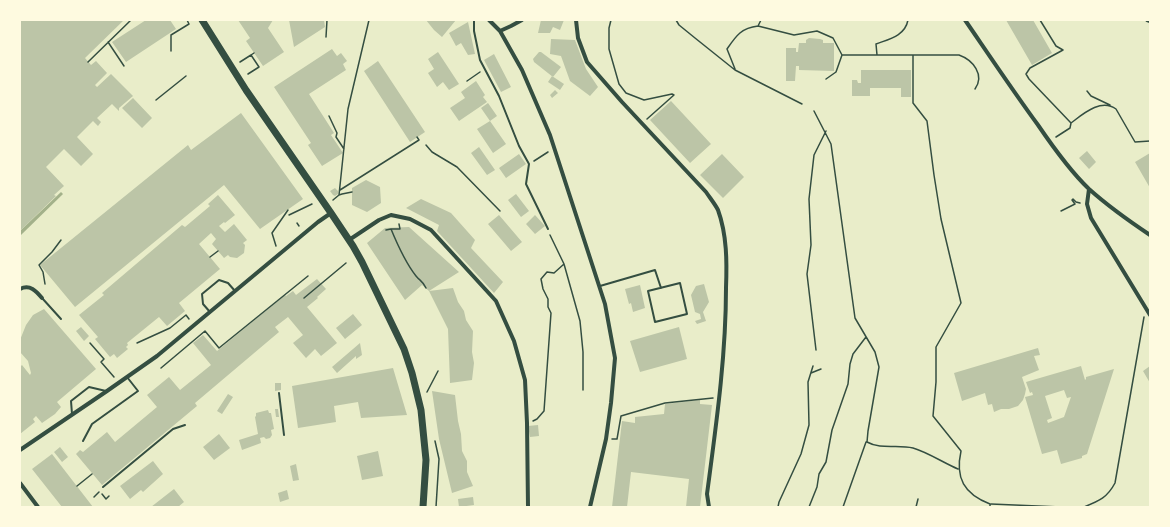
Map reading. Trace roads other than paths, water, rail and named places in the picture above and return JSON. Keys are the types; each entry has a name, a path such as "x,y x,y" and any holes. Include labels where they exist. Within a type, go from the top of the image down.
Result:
{"main road":[{"path":"202,20 246,90 349,240 362,262 404,350 417,390 421,410 426,460 423,507"}],"street":[{"path":"489,20 500,31 526,78 550,135 605,304 615,358 606,438 590,507"},
{"path":"500,31 522,20"},
{"path":"576,20 578,38 587,62 706,192 717,209 725,236 726,303 723,364 707,494 709,507"},
{"path":"965,20 1049,141 1089,189 1120,214 1150,235"},
{"path":"1089,189 1088,204 1092,218 1150,315"},
{"path":"20,450 157,356 318,222 331,213"},
{"path":"349,240 380,220 391,215 410,219 431,230 496,302 514,341 525,380 528,507"},
{"path":"20,289 24,287 34,289 42,298"},
{"path":"20,483 38,507"}],"lane":[{"path":"474,20 474,31 480,60 498,96 519,146 529,164 526,184 548,229"},
{"path":"599,286 656,270 661,288"},
{"path":"210,312 203,304 202,294 205,291 219,280 228,283 235,291"},
{"path":"680,283 687,314 655,322 648,291 661,288 680,283"},
{"path":"42,298 61,319"},
{"path":"83,441 92,424 138,391 127,377"},
{"path":"72,415 71,401 89,387 107,391"},
{"path":"279,393 284,435"},
{"path":"104,487 173,429 185,425"}]}
